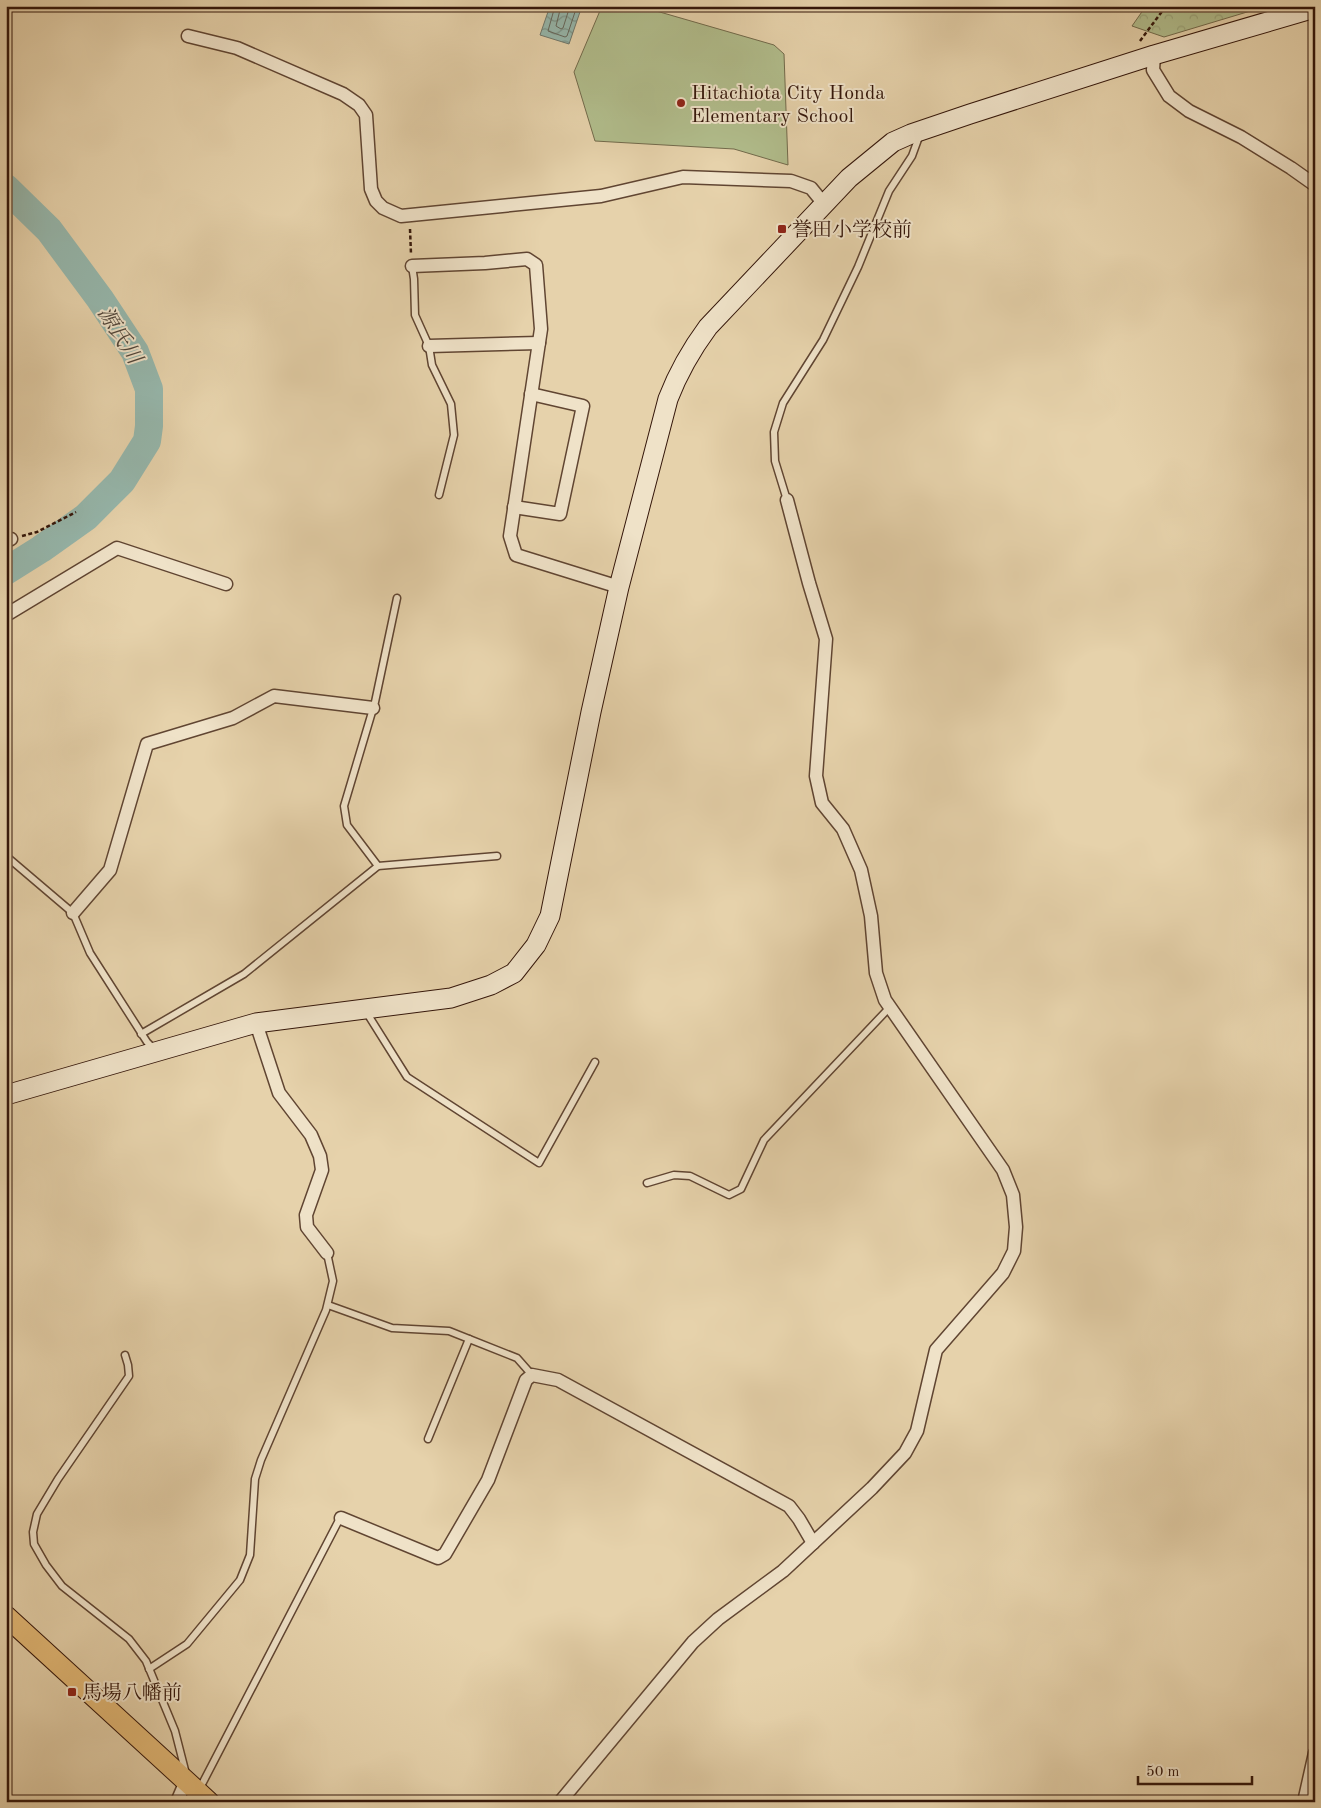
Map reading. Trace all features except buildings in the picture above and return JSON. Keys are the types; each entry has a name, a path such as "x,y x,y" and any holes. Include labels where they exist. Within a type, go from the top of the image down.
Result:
{"main road":[{"path":"6,1616 198,1791"}],"street":[{"path":"6,1096 256,1024 451,998 491,985 514,973 536,945 550,916 618,587 661,424 678,374 692,349 708,327 849,178 893,142 921,130 1154,55 1315,8"},
{"path":"188,36 237,48 343,94 358,105 366,115 371,189 376,201 383,208 401,216 601,196 683,176 791,181 811,188 824,204"},
{"path":"1154,55 1154,70 1169,96 1188,111 1241,138 1292,168 1315,185"},
{"path":"412,266 485,263 527,258 536,265 541,329 510,536 516,555 618,587"},
{"path":"429,346 539,343"},
{"path":"514,507 560,514 584,406 532,394"},
{"path":"560,1802 693,1642 718,1619 783,1571 872,1488 905,1452 917,1431 936,1350 1003,1273 1014,1251 1016,1227 1013,1195 1003,1170 886,1000 876,973 870,916 861,870 843,829 822,803 816,776 826,639 787,500"},
{"path":"6,615 117,548 226,584"},
{"path":"73,913 110,870 147,744 233,718 274,696 373,708"},
{"path":"256,1024 279,1093 311,1135 320,1156 322,1170 306,1215 307,1227 327,1253"},
{"path":"341,1518 438,1558 445,1554 488,1480 526,1380 532,1375 558,1380 789,1506 813,1543"},
{"path":"1304,1802 1315,1753"},
{"path":"177,1802 198,1791"}],"lane":[{"path":"787,500 775,461 774,432 784,403 823,340 858,267 889,191 912,156 921,130"},
{"path":"412,266 415,315 429,346 432,365 451,404 454,435 438,495"},
{"path":"378,866 347,825 344,806 373,708 397,598"},
{"path":"6,856 73,913 90,953 141,1034 157,1051"},
{"path":"141,1034 244,974 378,866 497,856"},
{"path":"647,1183 674,1175 690,1176 729,1195 741,1189 764,1140 890,1006"},
{"path":"365,1009 407,1077 539,1163 595,1062"},
{"path":"149,1669 187,1644 240,1580 250,1555 255,1479 261,1460 328,1305 332,1281 327,1253"},
{"path":"328,1305 392,1328 449,1331 517,1358 532,1375"},
{"path":"428,1439 469,1339"},
{"path":"125,1355 129,1376 58,1479 37,1514 33,1532 34,1544 46,1565 62,1586 129,1639 146,1661 175,1731 186,1770 198,1791"},
{"path":"198,1791 341,1518"}],"path":[{"path":"1134,62 1137,46 1166,6"},
{"path":"409,215 412,266"},
{"path":"9,540 37,532 76,512"}],"green space":[{"path":"602,6 639,6 774,45 784,54 788,165 734,149 595,141 574,72"},
{"path":"1146,6 1267,6 1164,37 1132,26"}],"water":[{"path":"550,6 582,6 569,44 540,35"}],"waterway":[{"name":"源氏川","path":"6,188 49,230 100,299 135,352 149,389 147,441 122,481 86,517 6,571"}],"place":[{"name":"Hitachiota City Honda Elementary School","path":"681,103"},
{"name":"誉田小学校前","path":"782,229"},
{"name":"馬場八幡前","path":"72,1692"}]}
